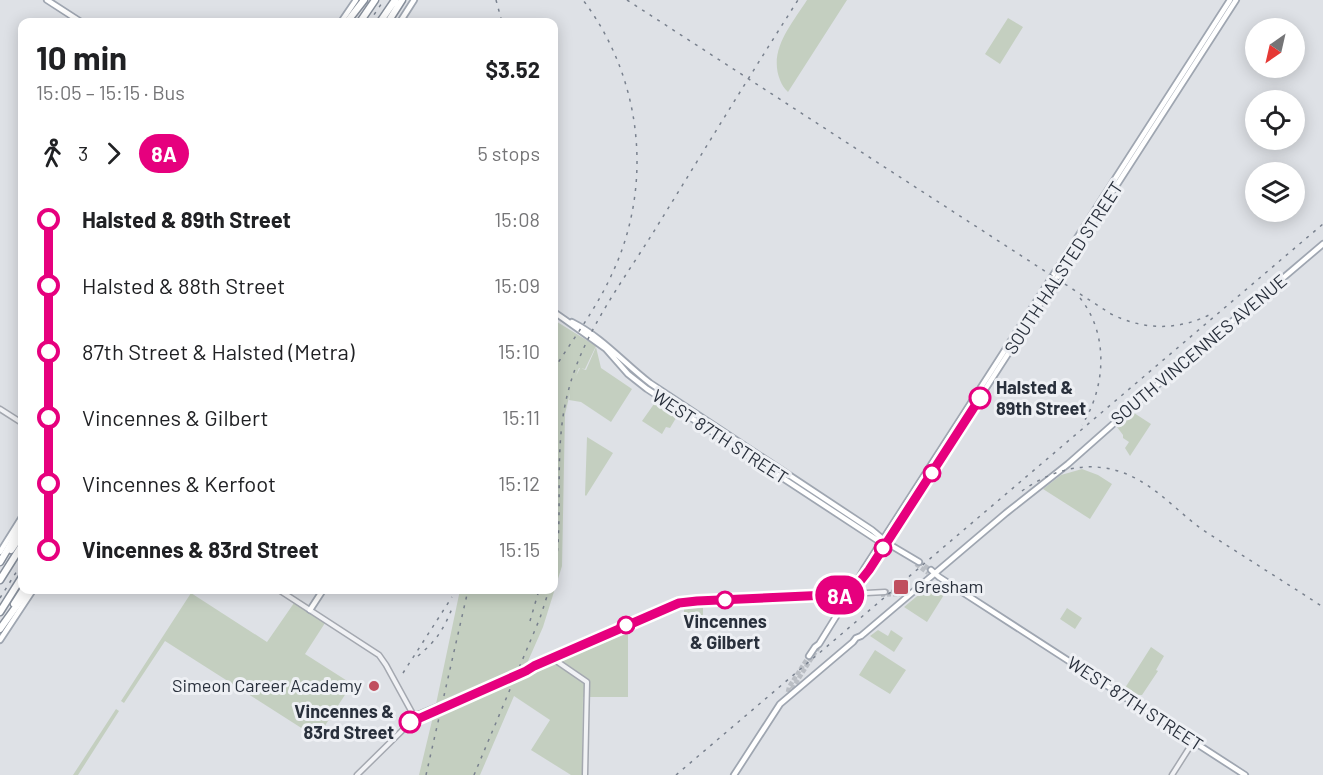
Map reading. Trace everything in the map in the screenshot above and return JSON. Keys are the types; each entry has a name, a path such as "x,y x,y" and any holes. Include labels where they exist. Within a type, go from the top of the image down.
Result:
{"highway":[{"path":"350,18 364,0"},
{"path":"363,18 375,0"},
{"path":"383,18 395,0"},
{"path":"391,18 402,0"},
{"path":"0,563 18,532"},
{"path":"0,563 18,539"},
{"path":"0,580 18,551"},
{"path":"0,612 18,583"},
{"path":"0,628 21,594"},
{"path":"0,628 25,594"}],"main road":[{"path":"47,0 75,18"},
{"path":"345,18 356,0"},
{"path":"403,18 414,0"},
{"name":"SOUTH HALSTED STREET","path":"884,541 1230,0"},
{"name":"SOUTH HALSTED STREET","path":"809,657 1236,0"},
{"name":"SOUTH VINCENNES AVENUE","path":"734,775 789,693 861,636 931,572 1076,455 1323,244"},
{"name":"WEST 87TH STREET","path":"558,315 606,349 641,385 877,540 884,541 917,563"},
{"path":"0,552 18,524"},
{"name":"WEST 87TH STREET","path":"931,572 1245,775"},
{"path":"0,640 30,594"},
{"path":"310,610 320,594"}],"street":[{"path":"0,409 18,421"},
{"path":"522,672 679,603 883,593"},
{"path":"285,594 379,655 415,718"},
{"path":"552,658 587,681 585,775"},
{"path":"448,704 471,694"},
{"path":"357,775 415,718 420,718 438,708"},
{"path":"1172,775 1193,741"}],"green space":[{"path":"807,0 847,0 788,92 780,80 777,69 779,48"},
{"path":"1008,18 1023,27 1000,64 985,54"},
{"path":"558,322 596,346 585,369 581,368 586,370 596,347 601,368 632,389 611,422 581,402 569,400 570,393 565,414 562,566 558,579"},
{"path":"654,404 676,418 670,428 666,427 662,434 642,421"},
{"path":"1134,413 1151,424 1130,456 1125,448 1129,442 1123,438 1117,427"},
{"path":"587,437 613,453 586,496 585,495"},
{"path":"1082,469 1112,484 1090,519 1043,489 1061,475"},
{"path":"934,582 947,590 927,622 904,607"},
{"path":"190,594 267,642 294,603 325,623 305,654 352,684 317,738 165,641 124,703 121,701"},
{"path":"459,594 553,594 543,627 521,677 628,632 628,697 583,697 582,775 571,775 531,750 550,720 514,696 480,775 419,775"},
{"path":"703,608 703,625 684,624 684,609"},
{"path":"1067,608 1082,618 1075,629 1060,619"},
{"path":"878,630 888,636 891,630 903,638 894,652 870,636"},
{"path":"1151,647 1164,656 1156,670 1158,671 1142,695 1137,695 1125,688"},
{"path":"875,650 906,670 890,694 859,675"},
{"path":"116,709 119,711 78,775 73,775"}],"tunnel":[{"path":"919,562 931,570"},
{"path":"916,564 928,573"},
{"path":"885,592 907,591"},
{"path":"881,595 903,594"},
{"path":"792,689 818,648"},
{"path":"788,692 809,656"},
{"path":"471,692 523,669"},
{"path":"472,695 521,674"},
{"path":"438,706 448,702"}],"railway":[{"path":"372,18 384,0"},
{"path":"496,0 501,18"},
{"path":"558,363 605,288 625,242 633,206 637,170 636,134 630,99 619,64 603,31 583,0"},
{"path":"627,0 1111,314 1148,326 1173,326 1199,320 1211,314"},
{"path":"558,543 559,461 563,415 568,392 584,348 606,307 798,0"},
{"path":"676,775 1323,224"},
{"path":"1080,298 1096,328 1101,361 1096,394 1082,425"},
{"path":"1022,491 1050,475 1080,467 1111,469 1127,474 1158,493 1203,530 1323,607"},
{"path":"0,598 18,569"},
{"path":"426,775 467,594"},
{"path":"530,621 538,594"},
{"path":"474,775 540,618 548,594"},
{"path":"403,673 452,597"},
{"path":"418,656 439,634 453,606"}],"bus line":[{"name":"8A","path":"410,722 679,603 850,594 869,570 980,398"}],"place":[{"name":"Halsted & 89th Street","path":"980,398"},
{"name":"Gresham","path":"901,587"},
{"name":"Vincennes & Gilbert","path":"725,600"},
{"name":"Simeon Career Academy","path":"374,686"},
{"name":"Vincennes & 83rd Street","path":"410,722"}]}
